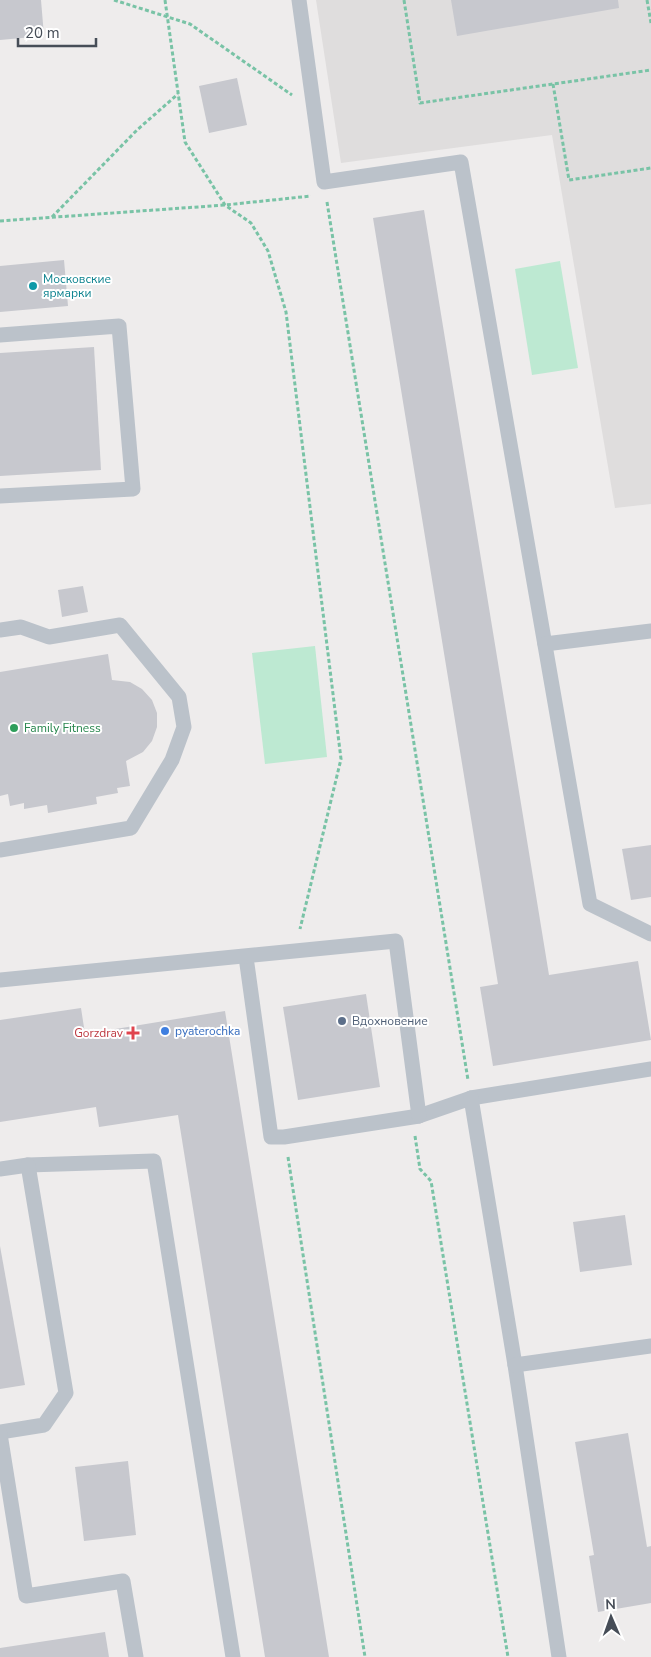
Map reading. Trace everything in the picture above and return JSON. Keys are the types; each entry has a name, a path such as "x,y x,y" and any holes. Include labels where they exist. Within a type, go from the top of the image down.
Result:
{"lane":[{"path":"299,0 325,188 461,162 590,904 651,934"},
{"path":"0,335 119,326 133,489 0,496"},
{"path":"0,630 21,627 49,637 120,625 179,697 184,727 172,760 131,828 0,850"},
{"path":"545,644 651,631"},
{"path":"0,980 396,942 416,1116"},
{"path":"246,957 271,1137 284,1137 416,1116 471,1098 651,1069"},
{"path":"471,1098 515,1365 559,1657"},
{"path":"0,1169 28,1165 154,1161 233,1657"},
{"path":"28,1165 66,1393 44,1425 0,1433 26,1596 123,1581 136,1657"},
{"path":"515,1365 651,1346"}],"path":[{"path":"114,0 190,24 314,111"},
{"path":"165,0 185,142 225,205 252,223 268,251 286,312 341,759 294,952"},
{"path":"404,0 420,103 651,70"},
{"path":"647,0 651,23"},
{"path":"553,84 569,180 651,168"},
{"path":"51,217 137,130 179,94"},
{"path":"0,221 225,205 325,188 471,1098"},
{"path":"416,1116 420,1169 431,1181 508,1657"},
{"path":"284,1137 365,1657"}],"shaded area":[{"path":"316,0 651,0 651,504 615,508 552,135 341,163"}],"green space":[{"path":"560,261 578,368 532,375 515,269"},
{"path":"315,646 327,757 265,764 252,653"}],"building":[{"path":"0,0 41,0 44,36 0,40"},
{"path":"451,0 618,0 619,8 457,36"},
{"path":"237,78 247,125 209,133 199,86"},
{"path":"424,210 549,975 638,961 651,1040 493,1066 480,987 498,984 373,218"},
{"name":"Московские ярмарки","path":"64,260 68,306 0,312 0,266"},
{"path":"94,347 101,470 0,476 0,353"},
{"path":"83,586 88,612 62,617 58,590"},
{"path":"108,654 112,680 130,682 142,689 152,700 157,713 157,727 152,741 143,752 126,761 130,786 117,788 118,793 96,797 97,804 48,813 47,805 24,809 24,803 10,806 8,794 0,796 0,672"},
{"path":"651,845 651,897 631,900 622,849"},
{"path":"366,994 380,1087 298,1100 283,1007"},
{"path":"81,1008 85,1034 225,1011 329,1657 265,1657 178,1115 99,1127 96,1107 0,1122 0,1020"},
{"path":"625,1215 632,1265 580,1272 573,1222"},
{"path":"0,1246 25,1385 0,1389"},
{"path":"628,1433 647,1547 651,1546 651,1603 598,1612 589,1556 594,1555 575,1442"},
{"path":"128,1461 136,1535 84,1541 75,1467"},
{"path":"105,1632 109,1657 0,1657 0,1648"}],"place":[{"name":"Московские ярмарки","path":"33,286"},
{"name":"Family Fitness","path":"14,728"},
{"name":"Вдохновение","path":"342,1021"},
{"name":"pyaterochka","path":"165,1031"},
{"name":"Gorzdrav","path":"133,1033"}]}
